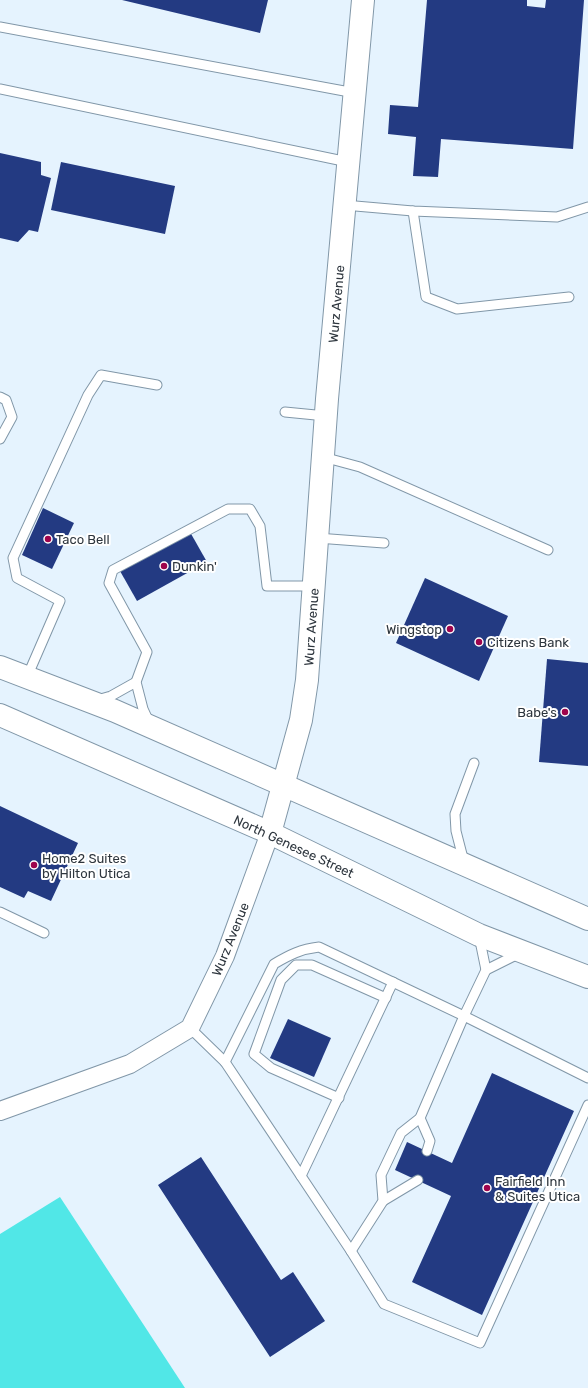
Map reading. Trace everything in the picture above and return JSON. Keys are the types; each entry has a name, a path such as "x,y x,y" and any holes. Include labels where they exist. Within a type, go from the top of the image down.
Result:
{"main road":[{"name":"Wurz Avenue","path":"270,833 301,720 307,680 326,416 363,0"},
{"path":"0,667 152,727 588,919"},
{"name":"North Genesee Street","path":"0,715 270,833 479,935 588,977"}],"street":[{"name":"Wurz Avenue","path":"190,1028 225,956 270,833"},
{"path":"0,1111 130,1064 190,1028"}],"lane":[{"path":"0,26 355,93"},
{"path":"0,89 348,162"},
{"path":"344,205 413,211 557,217 588,207"},
{"path":"413,211 426,297 457,309 569,297"},
{"path":"27,677 60,601 16,578 13,558 88,396 102,375 157,385"},
{"path":"0,397 6,400 12,417 0,439"},
{"path":"285,412 326,416"},
{"path":"323,458 360,467 548,550"},
{"path":"152,727 143,710 136,682 147,652 109,582 113,570 228,509 250,509 260,526 267,586 314,586"},
{"path":"317,538 384,544"},
{"path":"90,702 111,696 136,682"},
{"path":"465,864 456,831 455,814 474,762"},
{"path":"0,912 44,933"},
{"path":"383,1200 381,1175 401,1133 420,1118 464,1016 486,970 479,935"},
{"path":"225,1062 274,964 303,949 319,947 464,1016 588,1078"},
{"path":"486,970 522,952"},
{"path":"339,1098 271,1068 254,1054 281,980 296,966 312,965 386,998"},
{"path":"300,1176 339,1098 393,982"},
{"path":"190,1028 225,1062 351,1251 384,1304 480,1343 588,1105"},
{"path":"420,1118 430,1141 427,1152"},
{"path":"351,1251 383,1200 418,1180"}],"water":[{"path":"60,1197 185,1388 0,1388 0,1234"}],"building":[{"path":"122,0 268,0 260,33"},
{"path":"427,0 527,0 527,6 545,8 546,0 584,0 573,149 441,139 438,177 413,176 416,137 388,134 390,105 418,107"},
{"path":"0,153 41,162 41,175 51,178 38,232 29,230 18,242 0,238"},
{"path":"61,162 175,186 165,234 51,210"},
{"name":"Taco Bell","path":"43,508 74,523 52,569 22,555"},
{"name":"Dunkin'","path":"190,532 207,562 137,601 120,571"},
{"path":"425,578 508,616 479,681 396,643"},
{"name":"Babe's","path":"547,659 588,663 588,766 539,762"},
{"name":"Home2 Suites by Hilton Utica","path":"0,806 78,843 51,901 28,891 24,898 0,887"},
{"path":"288,1019 331,1038 314,1077 270,1058"},
{"name":"Fairfield Inn & Suites Utica","path":"492,1073 574,1111 482,1315 412,1282 451,1196 395,1170 407,1142 452,1163"},
{"path":"201,1157 281,1280 293,1272 325,1321 270,1357 158,1185"}],"place":[{"name":"Taco Bell","path":"48,539"},
{"name":"Dunkin'","path":"164,566"},
{"name":"Wingstop","path":"450,629"},
{"name":"Citizens Bank","path":"479,642"},
{"name":"Babe's","path":"565,712"},
{"name":"Home2 Suites by Hilton Utica","path":"34,865"},
{"name":"Fairfield Inn & Suites Utica","path":"487,1188"}]}
